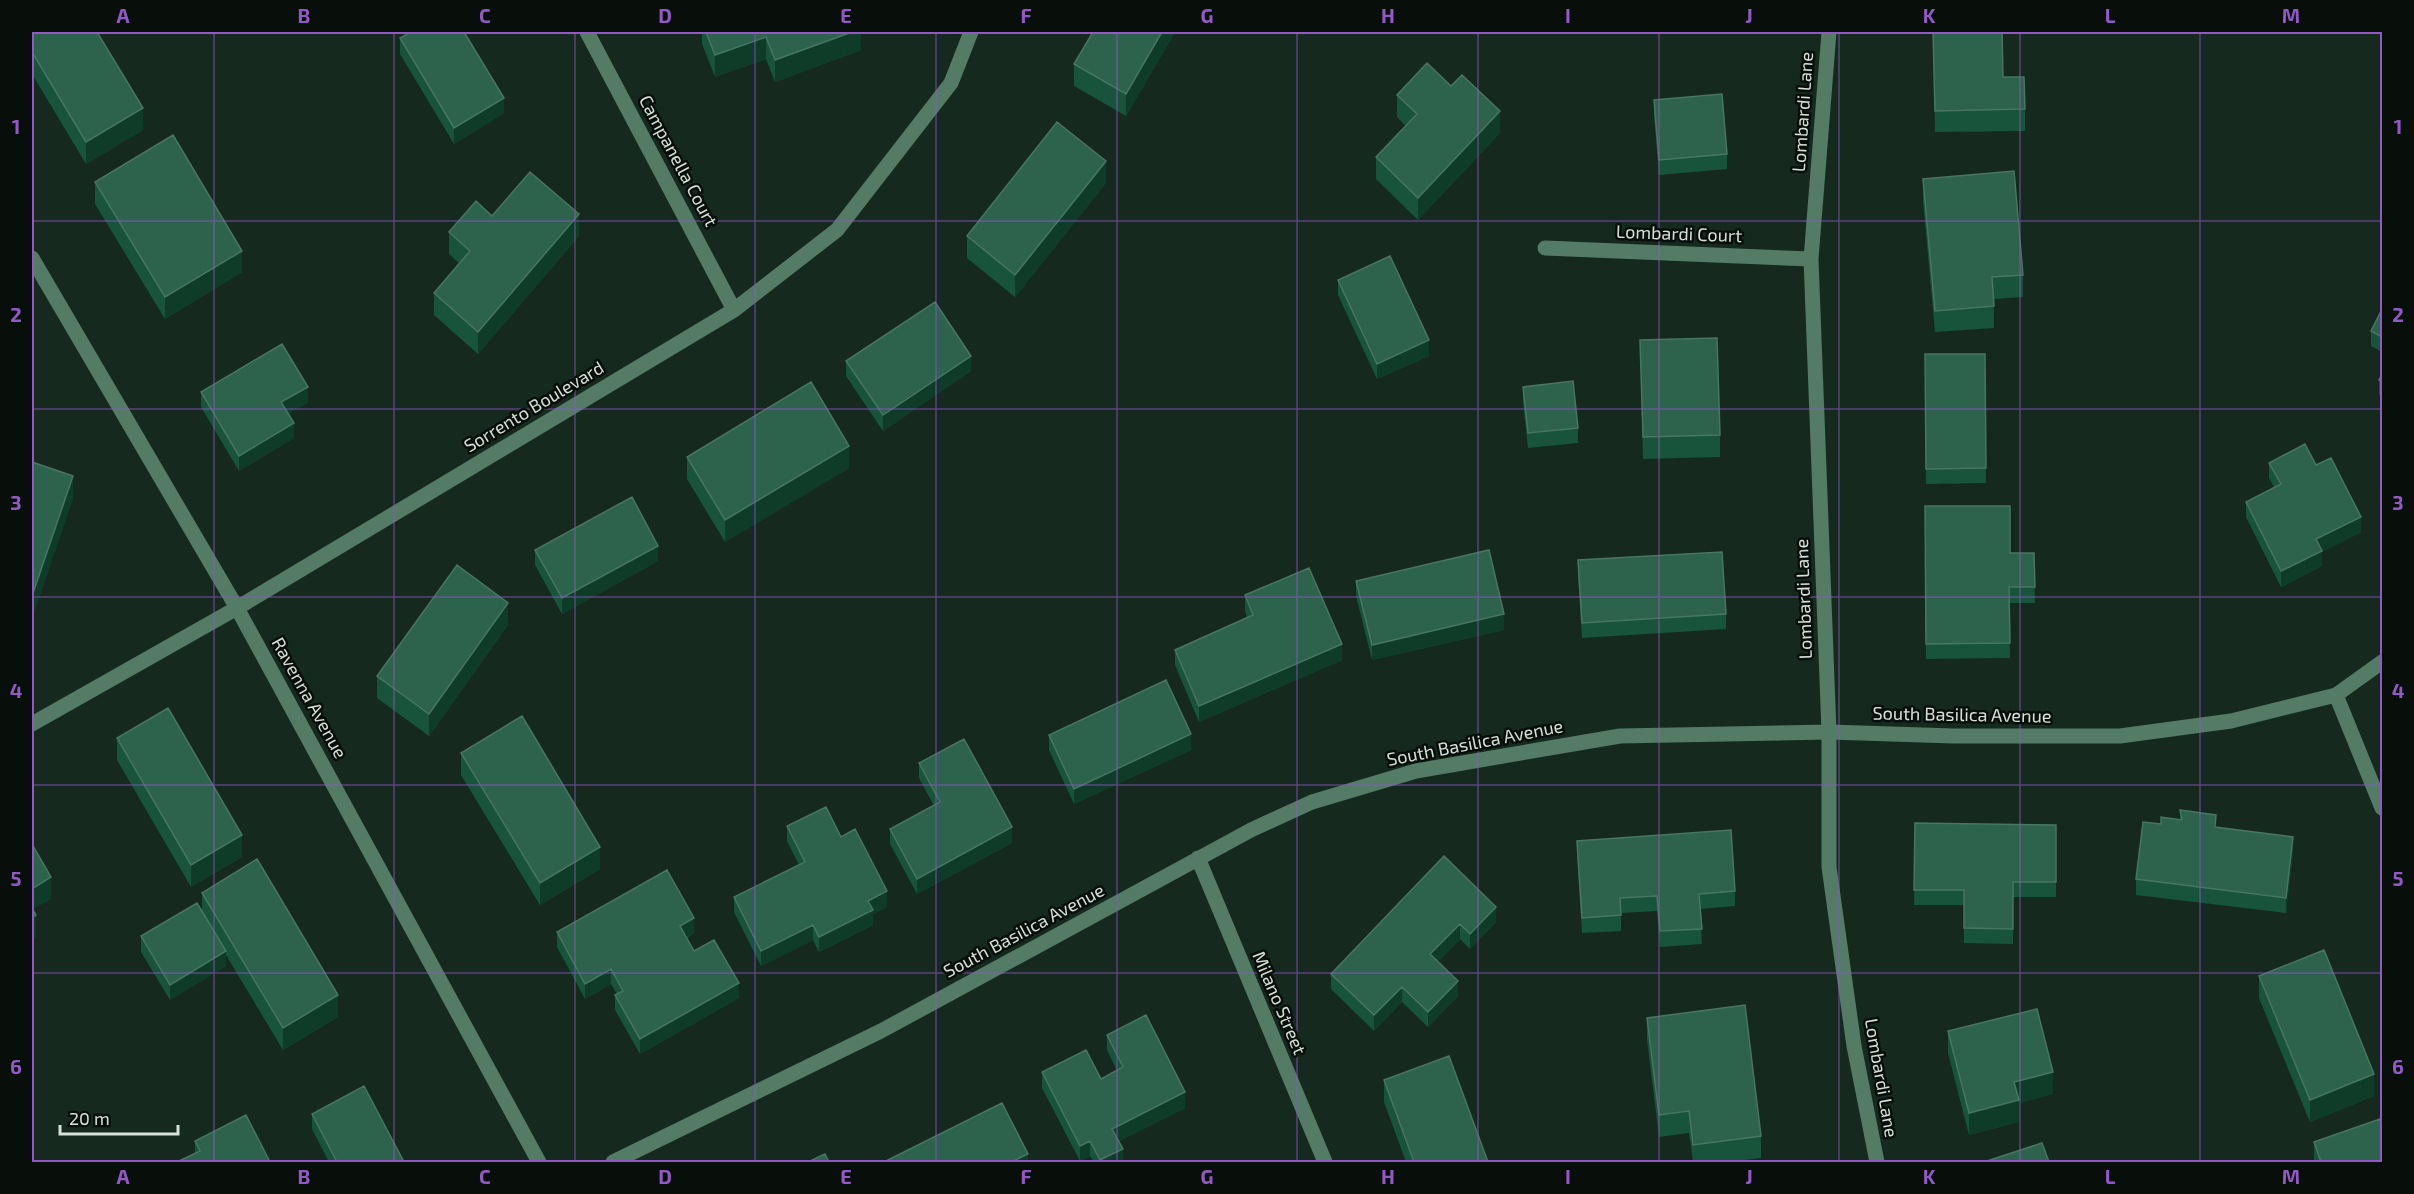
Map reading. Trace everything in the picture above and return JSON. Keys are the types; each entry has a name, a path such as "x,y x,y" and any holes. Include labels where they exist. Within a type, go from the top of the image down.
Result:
{"street":[{"name":"Campanella Court","path":"587,32 734,310"},
{"name":"Sorrento Boulevard","path":"32,724 237,608 734,310 837,230 951,83 971,32"},
{"name":"Lombardi Lane","path":"1828,32 1811,259 1829,732 1830,867 1854,1046 1876,1162"},
{"name":"Lombardi Court","path":"1545,248 1811,259"},
{"name":"Ravenna Avenue","path":"32,258 237,608 540,1162"},
{"name":"South Basilica Avenue","path":"613,1162 881,1031 1251,830 1312,802 1416,771 1620,736 1829,732 1954,736 2120,736 2231,721 2336,695 2382,662"},
{"path":"2336,695 2382,808"},
{"name":"Milano Street","path":"1198,858 1325,1162"}],"building":[{"path":"32,32 97,32 143,108 86,142 32,52"},
{"path":"411,32 464,32 504,98 454,128 400,38"},
{"path":"706,32 852,32 775,60 766,37 715,55"},
{"path":"1093,32 1162,32 1126,94 1074,64"},
{"path":"1933,32 2002,32 2003,77 2024,77 2025,109 1935,111"},
{"path":"1427,63 1451,86 1462,75 1500,111 1418,198 1376,157 1417,114 1397,95"},
{"path":"1722,94 1727,154 1659,160 1654,100"},
{"path":"1057,122 1106,161 1015,275 967,236"},
{"path":"173,135 242,251 165,297 95,182"},
{"path":"2014,171 2023,275 1992,277 1994,306 1935,311 1923,179"},
{"path":"530,172 579,214 478,332 434,293 470,251 449,232 476,201 492,216"},
{"path":"1390,256 1429,340 1377,364 1338,280"},
{"path":"935,302 971,356 883,415 846,361"},
{"path":"2382,309 2382,337 2371,331"},
{"path":"1717,338 1720,435 1643,437 1640,340"},
{"path":"282,344 308,387 281,402 294,423 239,456 201,392"},
{"path":"1925,354 1985,354 1986,468 1926,469"},
{"path":"1573,381 1578,428 1528,433 1523,387"},
{"path":"811,382 849,446 725,520 687,457"},
{"path":"2305,444 2316,465 2331,458 2361,517 2316,539 2322,551 2281,571 2246,502 2281,484 2269,463"},
{"path":"32,462 73,476 33,593 32,592"},
{"path":"632,497 658,546 562,598 535,550"},
{"path":"1925,506 2010,506 2010,553 2034,553 2035,587 2009,587 2010,643 1926,644"},
{"path":"1489,550 1504,614 1372,645 1356,581"},
{"path":"1722,552 1726,614 1582,623 1578,560"},
{"path":"457,565 508,603 429,714 377,676"},
{"path":"1309,568 1342,644 1199,706 1175,650 1253,615 1245,595"},
{"path":"1166,680 1191,734 1074,789 1049,735"},
{"path":"168,708 242,835 191,865 117,738"},
{"path":"522,716 600,847 540,883 461,753"},
{"path":"964,739 1012,827 917,879 890,829 940,802 919,763"},
{"path":"826,807 841,837 855,829 887,891 868,901 873,910 819,937 813,925 761,951 734,897 805,862 787,826"},
{"path":"2180,810 2216,815 2215,827 2293,837 2286,898 2136,879 2143,822 2161,824 2161,817 2182,820"},
{"path":"1915,823 2056,825 2056,882 2013,882 2013,929 1964,928 1964,890 1914,890"},
{"path":"1731,830 1735,891 1699,894 1702,929 1660,931 1657,896 1620,898 1621,915 1582,918 1577,841"},
{"path":"32,844 51,877 32,889"},
{"path":"1444,856 1496,907 1470,934 1460,924 1430,954 1458,981 1428,1012 1402,987 1374,1015 1331,974"},
{"path":"257,859 338,995 283,1028 202,893"},
{"path":"667,870 694,918 680,926 694,951 714,940 739,983 640,1039 615,995 623,991 611,969 585,984 557,932"},
{"path":"197,903 226,951 170,985 141,936"},
{"path":"2324,950 2374,1074 2310,1100 2259,976"},
{"path":"1745,1005 1761,1136 1693,1145 1689,1111 1659,1115 1647,1018"},
{"path":"2037,1009 2053,1072 2014,1082 2019,1100 1969,1113 1948,1031"},
{"path":"1146,1015 1185,1092 1112,1129 1123,1149 1100,1160 1090,1141 1080,1146 1042,1072 1086,1050 1101,1079 1123,1067 1107,1035"},
{"path":"1449,1056 1488,1162 1414,1162 1384,1080"},
{"path":"364,1086 404,1162 337,1162 312,1114"},
{"path":"1002,1103 1028,1154 1011,1162 884,1162"},
{"path":"246,1115 270,1162 177,1162 200,1151 195,1141"},
{"path":"2380,1119 2382,1162 2321,1162 2314,1142"},
{"path":"2042,1143 2049,1162 1984,1162"},
{"path":"825,1154 829,1162 808,1162"}]}
